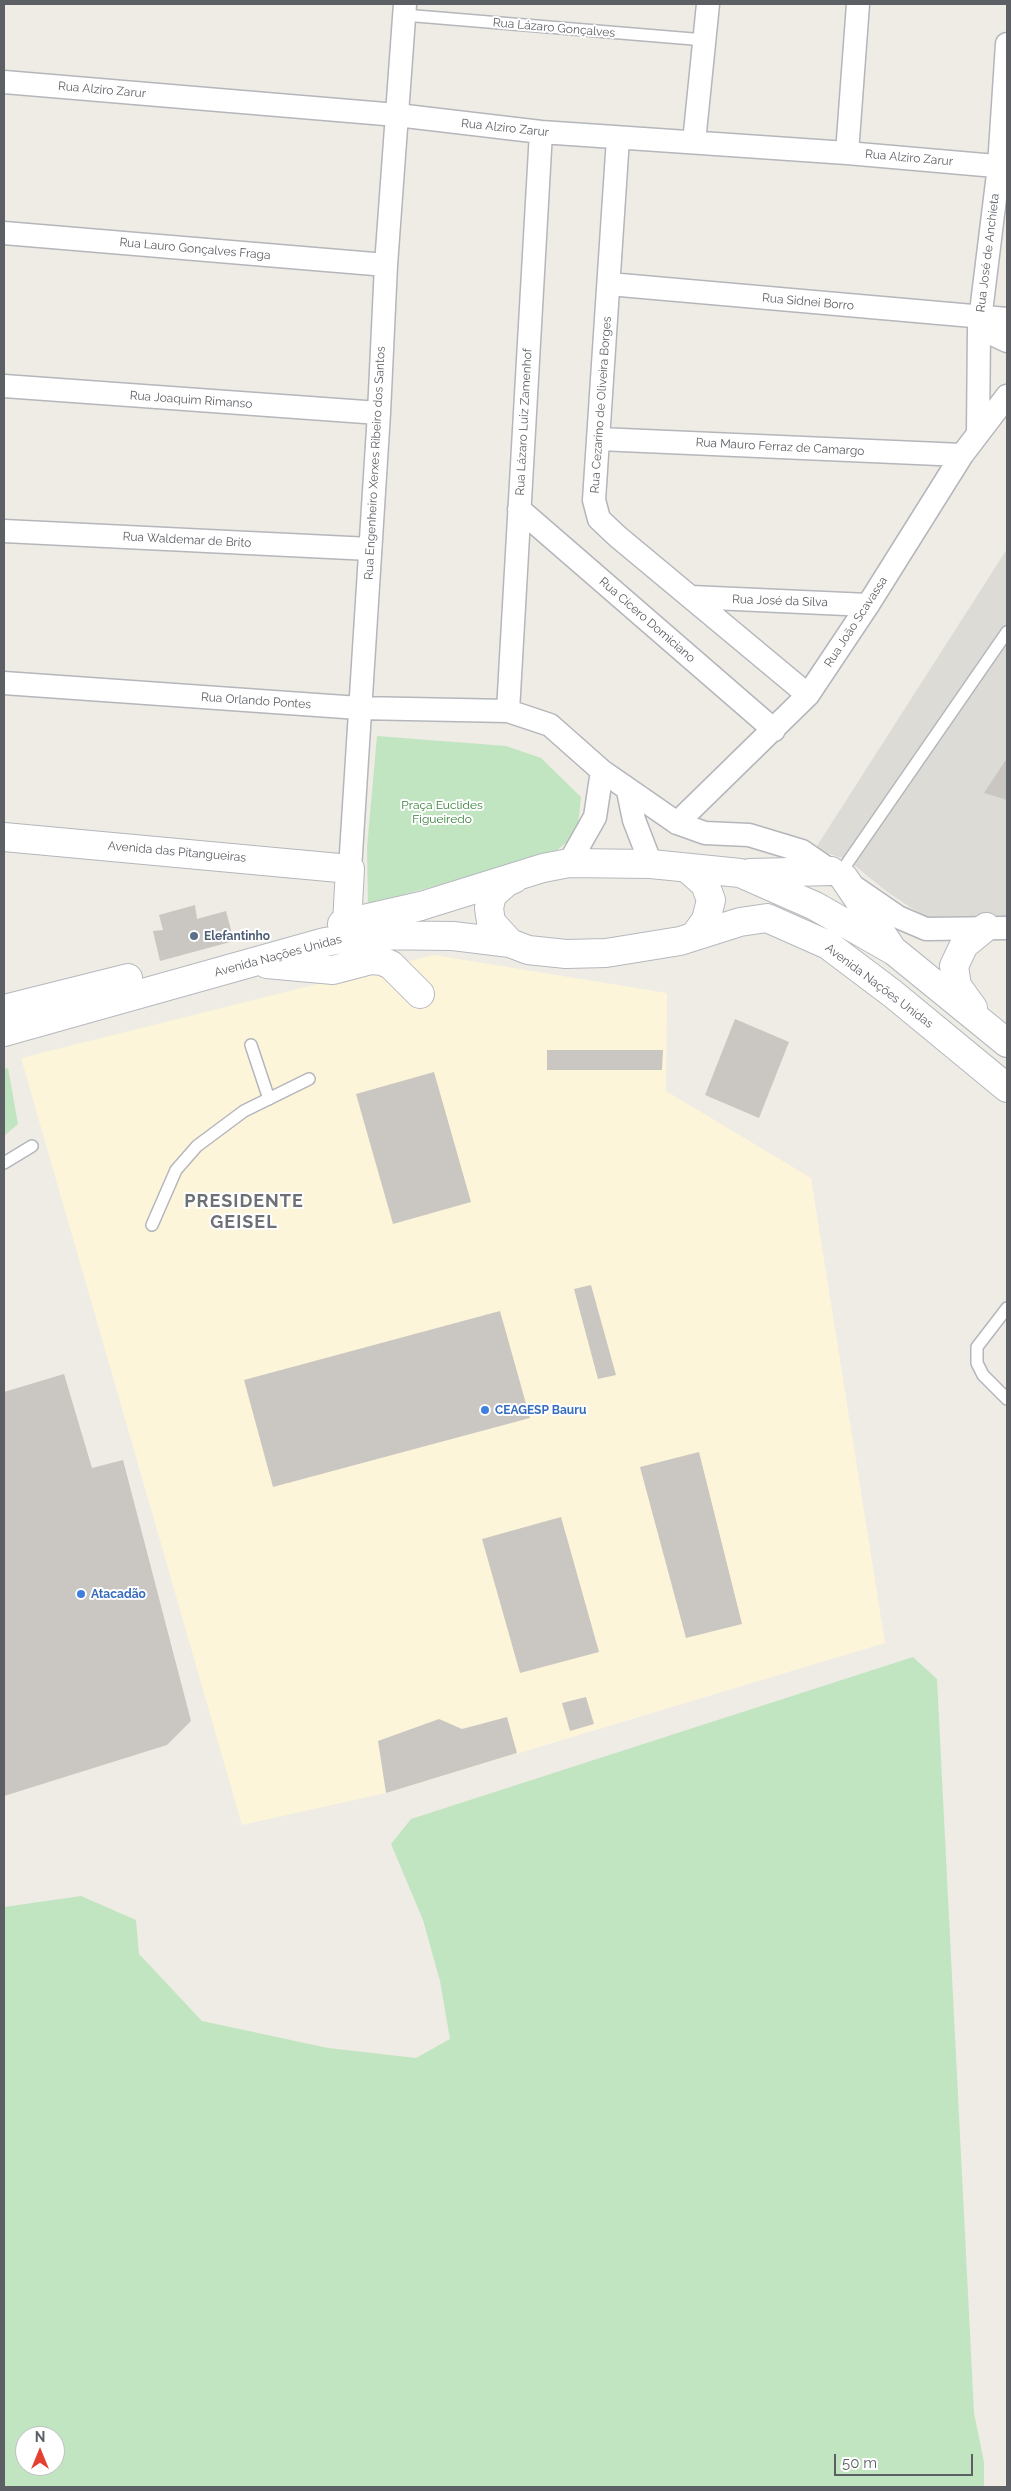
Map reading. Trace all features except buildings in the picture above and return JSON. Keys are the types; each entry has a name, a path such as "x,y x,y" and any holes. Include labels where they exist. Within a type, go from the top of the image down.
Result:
{"main road":[{"name":"Avenida das Pitangueiras","path":"4,837 350,869"},
{"name":"Avenida Nações Unidas","path":"4,1009 421,906 543,868 569,863 650,864 740,873 815,906 894,951 998,1036"},
{"path":"510,943 491,922 489,908 492,895 507,882 543,868"},
{"name":"Rua Engenheiro Xerxes Ribeiro dos Santos","path":"347,923 350,869"},
{"path":"688,869 705,884 711,900 706,920 695,935"},
{"path":"740,873 838,875 894,951"},
{"name":"Avenida Nações Unidas","path":"4,1032 325,942 366,935 453,936 510,943 528,950 566,954 606,953 663,945 740,922 767,918 828,945 893,994 1007,1088"},
{"path":"997,927 964,945 954,966 957,986 998,1036"},
{"path":"251,962 333,970 371,960 382,961 391,965 420,994"}],"street":[{"path":"694,142 708,4"},
{"path":"847,153 858,4"},
{"name":"Rua Engenheiro Xerxes Ribeiro dos Santos","path":"350,869 379,413 386,265 404,9"},
{"name":"Rua José de Anchieta","path":"978,433 980,323 1003,167 1007,44"},
{"name":"Rua Alziro Zarur","path":"4,82 397,116 541,132 847,153 1003,167"},
{"name":"Rua Lázaro Luiz Zamenhof","path":"508,711 541,132"},
{"name":"Rua Cezarino de Oliveira Borges","path":"618,138 594,500 599,519 808,695"},
{"name":"Rua Lauro Gonçalves Fraga","path":"4,233 386,265"},
{"name":"Rua Sidnei Borro","path":"609,284 980,323 1007,319"},
{"path":"980,323 1007,341"},
{"name":"Rua Joaquim Rimanso","path":"4,386 379,413"},
{"name":"Rua João Scavassa","path":"676,823 808,695 868,605 962,455 1007,396"},
{"name":"Rua Mauro Ferraz de Camargo","path":"599,439 962,455"},
{"name":"Rua Cícero Domiciano","path":"519,509 774,730"},
{"name":"Rua Waldemar de Brito","path":"4,530 370,549"},
{"name":"Rua José da Silva","path":"692,598 868,605"},
{"name":"Rua Orlando Pontes","path":"4,683 359,708 508,711 550,725 602,771 676,823 705,833 749,835 802,851 898,917 926,929 997,927"},
{"path":"569,863 595,817 602,771"},
{"path":"628,791 634,820 650,864"}],"lane":[{"name":"Rua Lázaro Gonçalves","path":"404,9 705,40"},
{"path":"838,875 1007,632"},
{"path":"250,1045 268,1099"},
{"path":"152,1225 176,1170 197,1146 244,1111 309,1079"},
{"path":"4,1163 32,1146"},
{"path":"1007,1308 978,1348 978,1363 984,1376 1007,1400"}],"shaded area":[{"path":"1007,549 1007,919 947,922 922,915 886,891 848,860 815,849"},
{"name":"CEAGESP Bauru","path":"434,955 667,993 666,1091 811,1178 885,1643 386,1793 242,1825 21,1058"}],"green space":[{"name":"Praça Euclides Figueiredo","path":"377,736 506,746 541,758 581,797 577,834 551,855 368,904 367,847"},
{"path":"8,1068 18,1124 4,1136 4,1069"},
{"path":"913,1657 937,1679 974,2413 984,2462 984,2487 4,2487 4,1907 81,1896 136,1920 139,1954 202,2021 328,2048 416,2058 450,2039 440,1981 423,1920 391,1844 411,1819"}],"place":[{"name":"Elefantinho","path":"194,936"},
{"name":"CEAGESP Bauru","path":"485,1410"},
{"name":"Atacadão","path":"81,1594"}],"district":[{"name":"PRESIDENTE GEISEL","path":"244,1212"}]}
